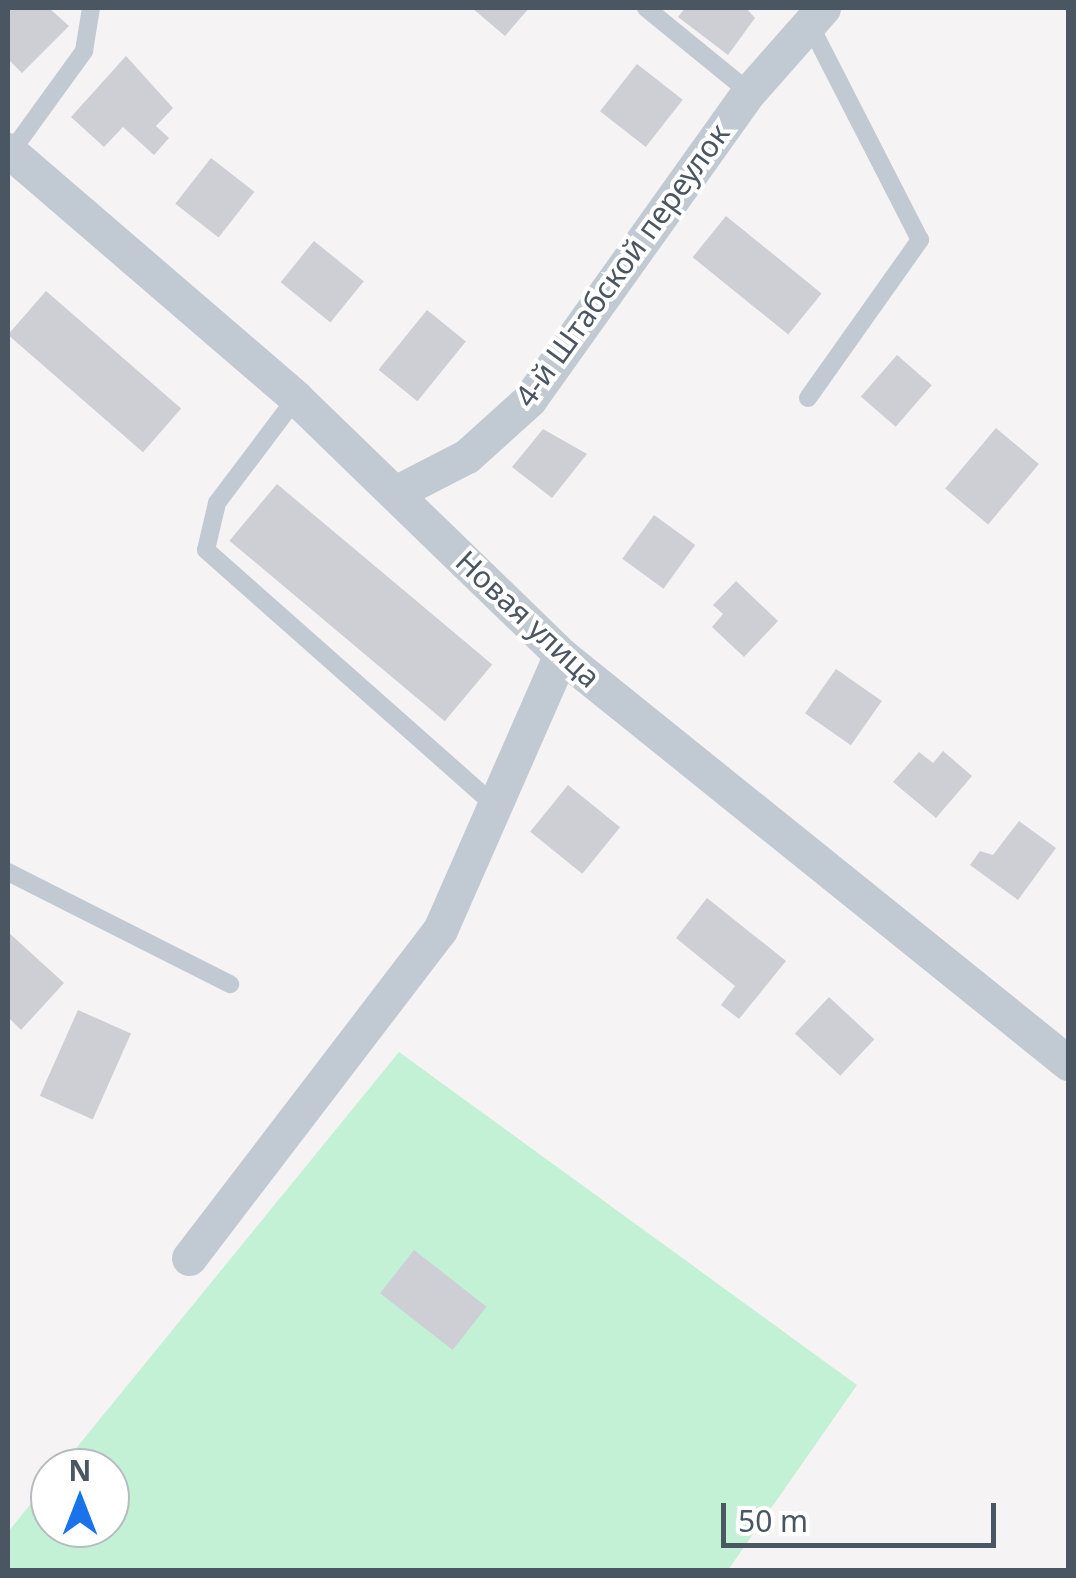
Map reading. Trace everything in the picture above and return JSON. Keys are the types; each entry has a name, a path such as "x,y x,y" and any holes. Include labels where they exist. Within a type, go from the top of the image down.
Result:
{"street":[{"name":"4-й Штабской переулок","path":"396,493 466,456 528,400 749,92 816,16"},
{"name":"Новая улица","path":"9,151 296,398 562,655 1068,1064"},
{"path":"189,1258 440,930 562,655"}],"lane":[{"path":"9,151 84,52 91,8"},
{"path":"646,8 749,92"},
{"path":"808,398 868,326 920,240 816,16"},
{"path":"296,398 217,503 206,550 496,808"},
{"path":"8,872 230,984"}],"green space":[{"path":"399,1052 857,1385 728,1570 8,1570 8,1532 30,1505 30,1548 130,1548 130,1448 76,1448"}],"building":[{"path":"8,8 49,8 69,26 22,73 8,59"},
{"path":"472,8 529,8 505,36"},
{"path":"685,8 746,8 755,18 728,55 678,17"},
{"path":"126,56 173,108 156,126 169,138 154,155 123,127 104,147 71,117"},
{"path":"637,64 683,100 646,147 600,111"},
{"path":"211,158 254,192 219,238 175,204"},
{"path":"726,216 822,293 788,335 693,257"},
{"path":"314,241 364,281 330,322 281,282"},
{"path":"46,291 181,408 143,452 8,335"},
{"path":"427,310 466,341 417,401 379,370"},
{"path":"897,355 932,385 896,427 861,397"},
{"path":"996,428 1039,464 988,525 945,489"},
{"path":"543,429 587,454 552,498 512,467"},
{"path":"277,484 492,665 445,721 229,541"},
{"path":"654,515 695,545 664,589 622,559"},
{"path":"736,581 778,621 744,657 712,627 723,614 713,605"},
{"path":"836,669 882,701 851,745 805,713"},
{"path":"943,751 972,776 936,818 893,782 919,752 933,763"},
{"path":"568,785 620,827 582,874 530,832"},
{"path":"1019,821 1056,848 1018,900 970,865 980,851 993,855"},
{"path":"707,898 786,961 739,1019 721,1005 735,986 676,938"},
{"path":"8,932 64,983 21,1030 8,1017"},
{"path":"829,997 874,1039 840,1076 795,1034"},
{"path":"78,1010 131,1034 93,1119 40,1096"},
{"path":"414,1250 486,1307 453,1350 380,1293"}]}
